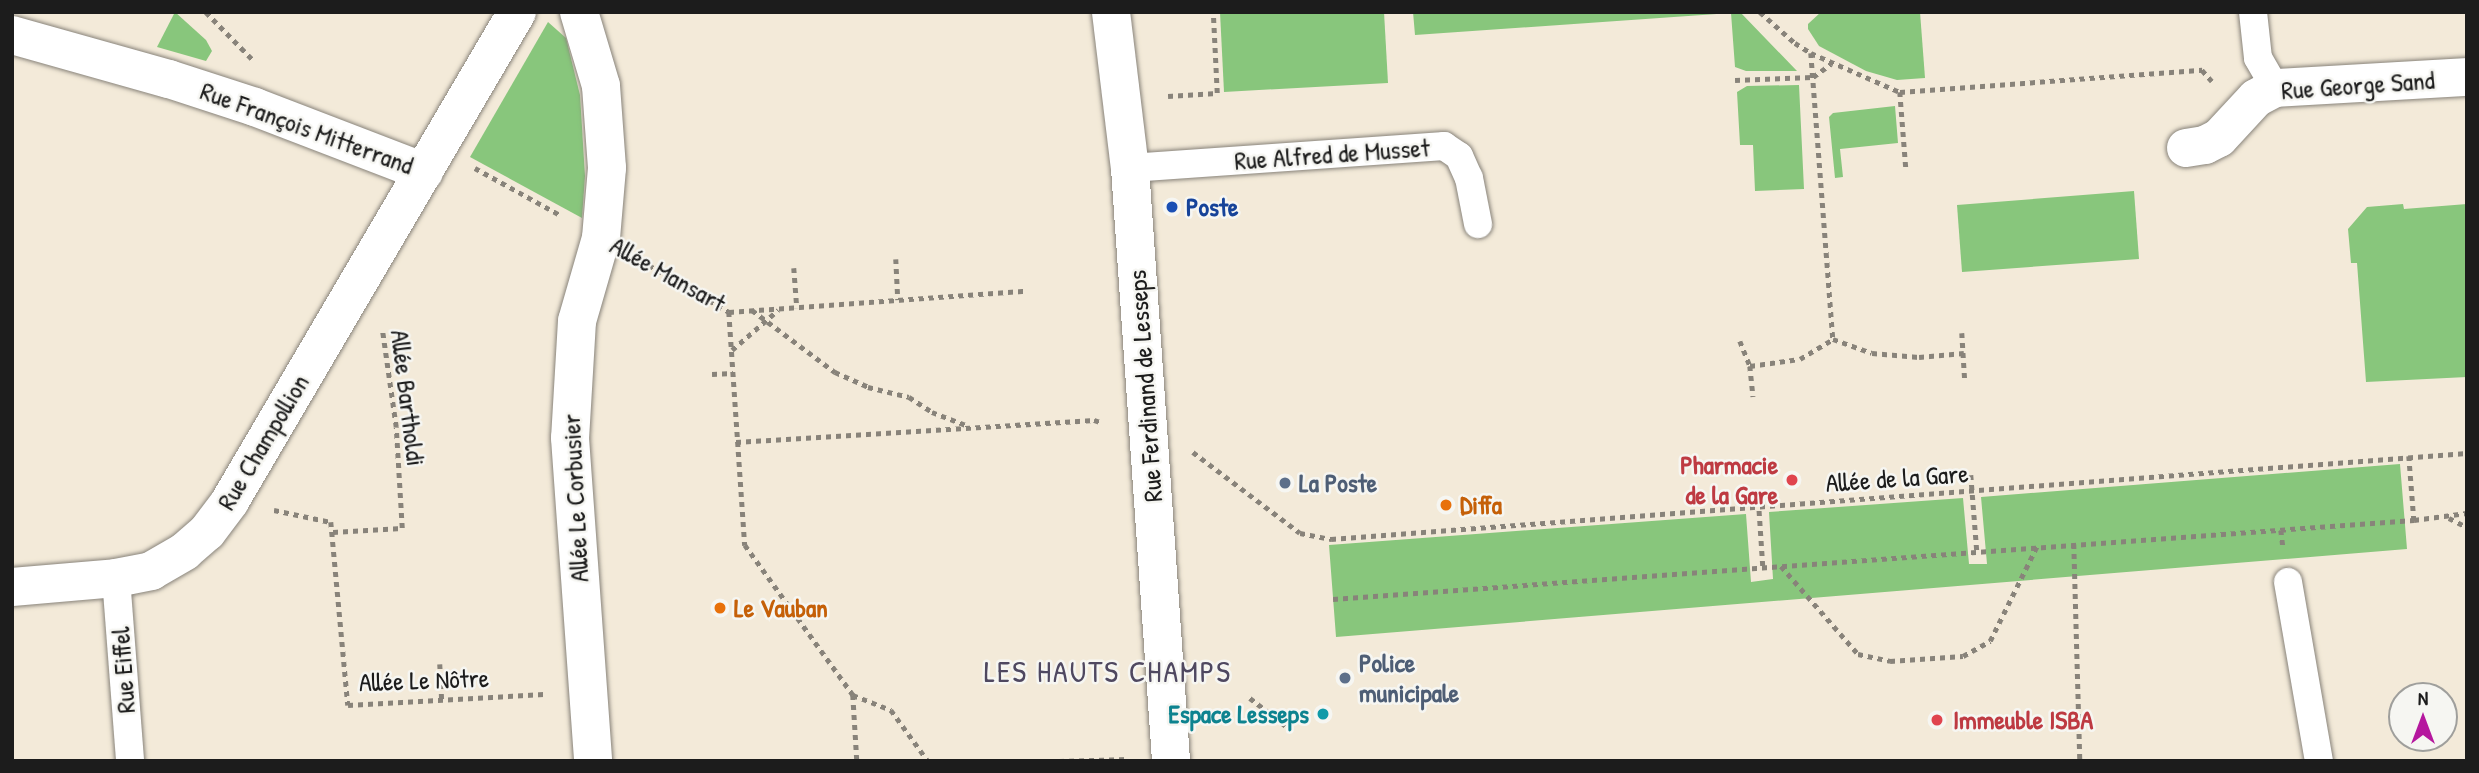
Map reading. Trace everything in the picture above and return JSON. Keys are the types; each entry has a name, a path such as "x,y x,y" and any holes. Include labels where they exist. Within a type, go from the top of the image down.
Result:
{"street":[{"name":"Rue François Mitterrand","path":"12,35 193,87 327,133 431,159 517,12"},
{"name":"Allée Mansart","path":"579,12 601,86 607,168 601,238"},
{"name":"Rue Ferdinand de Lesseps","path":"1111,12 1130,168 1148,432 1156,760"},
{"name":"Rue George Sand","path":"2186,148 2205,145 2219,138 2256,99 2275,88 2467,76"},
{"name":"Rue Champollion","path":"12,587 116,579 151,571 185,551 206,532 230,501 431,159"},
{"name":"Allée Le Corbusier","path":"593,761 570,438 571,378 577,321 601,238"}],"lane":[{"path":"2253,12 2258,58 2275,88"},
{"name":"Rue Alfred de Musset","path":"1130,168 1444,146 1459,156 1469,178 1478,224"},
{"name":"Rue Eiffel","path":"116,579 130,761"},
{"path":"2288,582 2319,761"}],"path":[{"path":"1168,96 1217,93 1213,12"},
{"path":"1760,12 1795,43 1811,53 1900,92 2202,70 2241,116"},
{"path":"1811,53 1833,339"},
{"path":"1735,80 1813,77 1831,64"},
{"path":"1900,92 1906,169"},
{"path":"431,159 601,238"},
{"name":"Allée Mansart","path":"601,238 729,312 1025,291"},
{"path":"896,259 898,300"},
{"path":"794,268 797,308"},
{"name":"Allée Bartholdi","path":"333,532 402,528 393,402 381,327 364,275"},
{"path":"731,351 779,309"},
{"path":"752,310 764,322 791,337 835,372 868,387 909,397 932,412 973,427"},
{"path":"729,312 745,545 853,695 858,761"},
{"path":"1962,333 1965,382"},
{"path":"1833,339 1872,354 1919,357 1964,354"},
{"path":"1750,366 1800,359 1833,339"},
{"path":"1740,341 1750,366 1753,397"},
{"path":"712,374 733,373"},
{"name":"Allée de la Gare","path":"736,442 1094,419 1127,434 1166,431 1300,533 1331,539 2467,453"},
{"path":"2409,456 2414,520"},
{"path":"1971,475 1977,551"},
{"path":"1758,491 1763,566"},
{"path":"230,501 331,522 333,532"},
{"path":"1333,599 2414,520 2467,513"},
{"path":"2449,517 2467,527"},
{"name":"Allée Le Nôtre","path":"333,532 348,705 587,691"},
{"path":"2074,544 2080,761"},
{"path":"1780,565 1858,654 1890,661 1963,656 1990,641 2037,546"},
{"path":"440,664 442,700"},
{"path":"853,695 891,710 929,761"},
{"path":"1250,698 1286,726"},
{"path":"1059,761 1104,757 1156,760"}],"green space":[{"path":"175,12 206,40 212,51 206,61 157,47"},
{"path":"1220,12 1384,12 1388,83 1224,92"},
{"path":"1413,12 1740,12 1797,71 1746,71 1735,67 1731,13 1415,35"},
{"path":"1821,12 1920,12 1925,78 1897,80 1866,71 1819,46 1808,29 1808,24"},
{"path":"548,22 566,38 580,95 585,176 582,218 470,157"},
{"path":"1799,85 1804,189 1755,191 1753,145 1740,145 1737,92 1747,86"},
{"path":"1895,106 1898,143 1840,149 1843,177 1835,178 1829,117 1833,113"},
{"path":"2134,191 2139,259 1962,272 1957,205"},
{"path":"2403,204 2404,209 2467,204 2467,377 2366,382 2357,263 2351,263 2348,229 2367,207"},
{"path":"2400,464 2407,549 1336,637 1329,545 1746,514 1751,582 1773,579 1769,512 1963,498 1969,564 1987,564 1981,497"}],"place":[{"name":"Poste","path":"1172,207"},
{"name":"Pharmacie de la Gare","path":"1792,480"},
{"name":"La Poste","path":"1285,483"},
{"name":"Diffa","path":"1446,505"},
{"name":"Le Vauban","path":"720,608"},
{"name":"Police municipale","path":"1345,678"},
{"name":"Espace Lesseps","path":"1323,714"},
{"name":"Immeuble ISBA","path":"1937,720"}],"district":[{"name":"LES HAUTS CHAMPS","path":"1108,671"}]}
